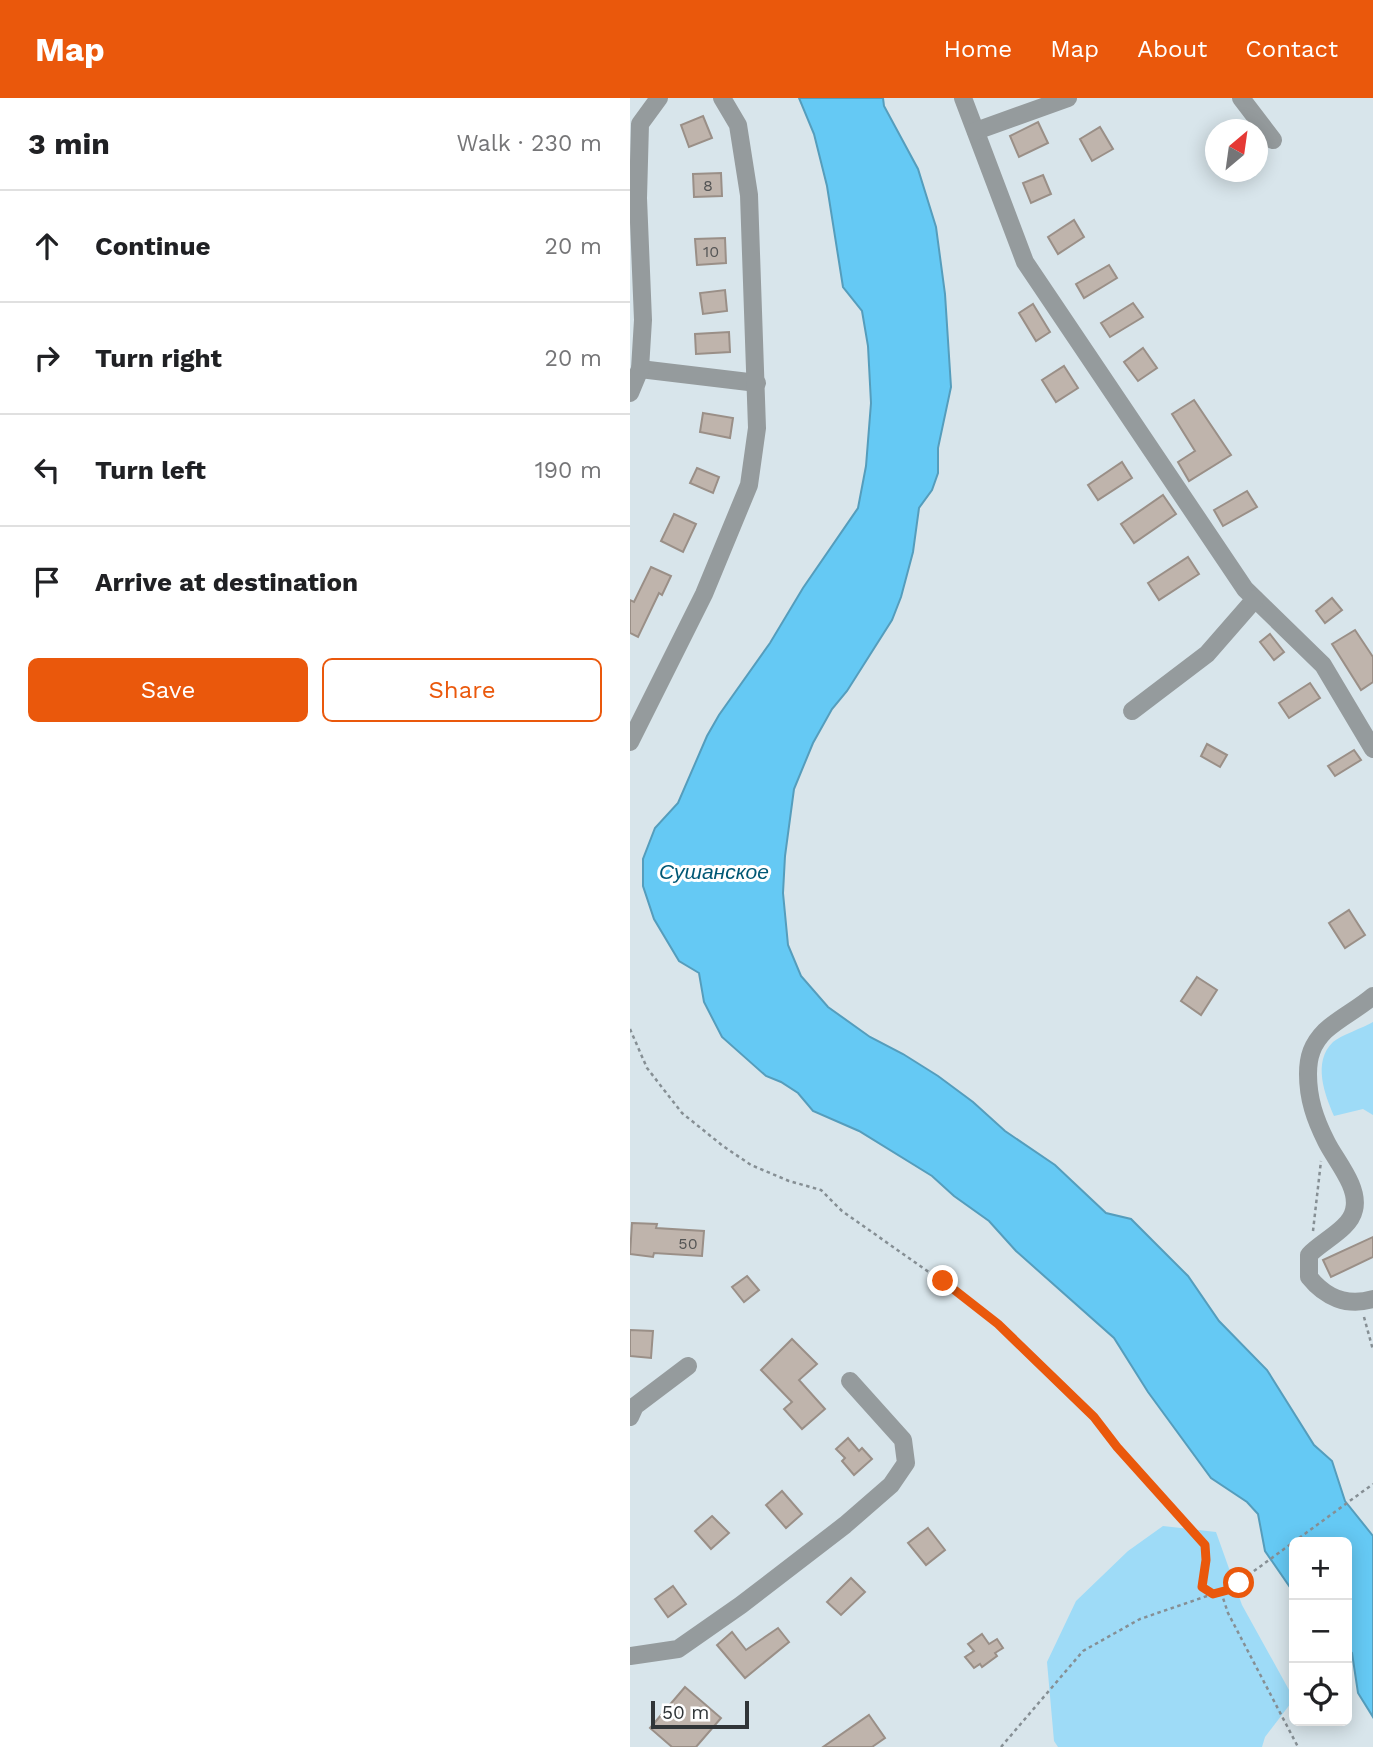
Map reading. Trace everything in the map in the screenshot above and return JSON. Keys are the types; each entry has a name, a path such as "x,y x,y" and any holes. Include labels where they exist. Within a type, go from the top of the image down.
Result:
{"street":[{"path":"630,393 643,320 638,198 640,124 659,98"},
{"path":"630,742 705,594 749,485 757,428 757,383 749,195 738,125 722,98"},
{"path":"963,98 1026,262 1245,589 1323,665 1373,749"},
{"path":"976,131 1068,98"},
{"path":"1241,98 1273,140"},
{"path":"636,370 757,383"},
{"path":"1132,711 1207,654 1255,599"},
{"path":"1367,1301 1339,1299 1321,1292 1309,1277 1309,1255 1344,1227 1354,1211 1354,1197 1308,1097 1308,1055 1325,1032 1373,996"},
{"path":"630,1417 635,1406 688,1366"},
{"path":"630,1656 678,1649 845,1525 891,1485 906,1463 903,1440 850,1381"}],"path":[{"path":"630,1029 648,1068 682,1114 751,1165 789,1181 821,1190 842,1211 977,1306 1094,1417 1117,1447 1205,1545 1202,1587 1213,1594"},
{"path":"1309,1255 1326,1141"},
{"path":"1367,1301 1373,1350"},
{"path":"1001,1747 1083,1651 1140,1619 1228,1590 1373,1484"},
{"path":"1221,1592 1227,1613 1298,1747"}],"shaded area":[{"path":"1373,1022 1373,1115 1363,1109 1334,1116 1322,1079 1323,1059 1337,1039"},
{"path":"1163,1526 1216,1532 1242,1605 1289,1690 1289,1706 1265,1737 1262,1747 1058,1747 1054,1741 1047,1662 1076,1601 1128,1551"}],"water":[{"name":"Сушанское","path":"799,98 883,98 884,106 918,169 936,227 945,294 951,387 938,448 938,473 932,490 919,508 913,552 901,597 892,620 847,691 832,709 813,743 794,789 783,893 788,945 801,976 828,1007 870,1037 938,1076 973,1102 1005,1131 1055,1165 1106,1213 1131,1219 1188,1276 1219,1321 1267,1370 1314,1445 1332,1461 1345,1501 1373,1536 1373,1717 1358,1693 1352,1653 1352,1537 1289,1537 1289,1586 1265,1551 1258,1514 1247,1502 1211,1478 1148,1392 1114,1338 1016,1251 989,1221 932,1176 859,1131 813,1111 798,1093 766,1076 722,1037 704,1002 699,973 679,961 654,919 643,886 643,859 655,828 678,803 719,715 770,643 803,588 858,508 866,466 871,403 868,346 862,311 843,287 827,186 814,134"}],"building":[{"path":"703,116 712,138 689,147 681,125"},
{"path":"1038,122 1048,143 1019,157 1010,136"},
{"path":"1100,127 1113,149 1092,161 1080,139"},
{"path":"721,173 722,196 694,197 693,174"},
{"path":"1043,175 1051,194 1031,203 1023,183"},
{"path":"1074,220 1084,237 1058,254 1048,237"},
{"path":"725,238 726,263 697,265 695,239"},
{"path":"1109,265 1117,278 1084,298 1076,284"},
{"path":"725,290 727,311 703,314 700,293"},
{"path":"1133,303 1143,317 1110,337 1101,323"},
{"path":"1033,304 1050,332 1036,341 1019,313"},
{"path":"729,332 730,352 696,354 695,334"},
{"path":"1143,348 1157,368 1138,381 1124,362"},
{"path":"1064,366 1078,388 1056,402 1042,380"},
{"path":"1194,400 1231,455 1189,481 1178,462 1195,451 1172,414"},
{"path":"703,413 733,418 730,438 700,432"},
{"path":"1122,462 1132,478 1098,500 1088,485"},
{"path":"697,468 719,477 713,493 690,483"},
{"path":"1247,491 1257,507 1223,526 1214,510"},
{"path":"1163,495 1176,514 1134,543 1121,524"},
{"path":"674,514 696,524 683,552 661,541"},
{"path":"1188,557 1199,574 1159,600 1148,583"},
{"path":"651,567 671,576 662,595 659,593 638,637 630,633 630,600 634,602"},
{"path":"1332,598 1342,610 1325,623 1316,611"},
{"path":"1355,630 1373,657 1373,682 1361,690 1332,644"},
{"path":"1270,634 1284,652 1274,660 1260,642"},
{"path":"1310,683 1320,698 1289,718 1279,703"},
{"path":"1207,744 1227,755 1220,767 1201,756"},
{"path":"1354,750 1361,760 1335,776 1328,766"},
{"path":"1349,910 1365,935 1345,948 1329,923"},
{"path":"1197,977 1217,990 1201,1015 1181,1001"},
{"path":"632,1223 657,1224 656,1228 704,1231 702,1256 654,1253 653,1257 630,1254"},
{"path":"1373,1237 1373,1257 1331,1277 1323,1260"},
{"path":"747,1276 759,1290 744,1302 732,1287"},
{"path":"630,1330 653,1331 651,1358 630,1356"},
{"path":"792,1339 817,1364 799,1380 825,1409 802,1429 784,1409 792,1402 761,1370"},
{"path":"848,1438 859,1451 862,1448 872,1459 854,1475 842,1461 845,1458 836,1449"},
{"path":"782,1491 802,1514 786,1528 766,1505"},
{"path":"712,1516 729,1533 711,1549 695,1531"},
{"path":"928,1528 945,1550 926,1565 908,1543"},
{"path":"851,1578 865,1592 841,1615 827,1602"},
{"path":"673,1586 686,1604 668,1617 655,1599"},
{"path":"778,1628 789,1642 745,1678 717,1645 732,1632 746,1650"},
{"path":"982,1634 989,1644 997,1639 1003,1648 982,1667 980,1664 974,1668 965,1657 974,1651 968,1644"},
{"path":"685,1687 721,1718 696,1747 672,1747 650,1728"},
{"path":"869,1715 885,1738 872,1747 823,1747"}],"route":[{"path":"943,1281 998,1324 1094,1417 1117,1447 1205,1545 1202,1587 1213,1594 1228,1590 1239,1583"}]}
